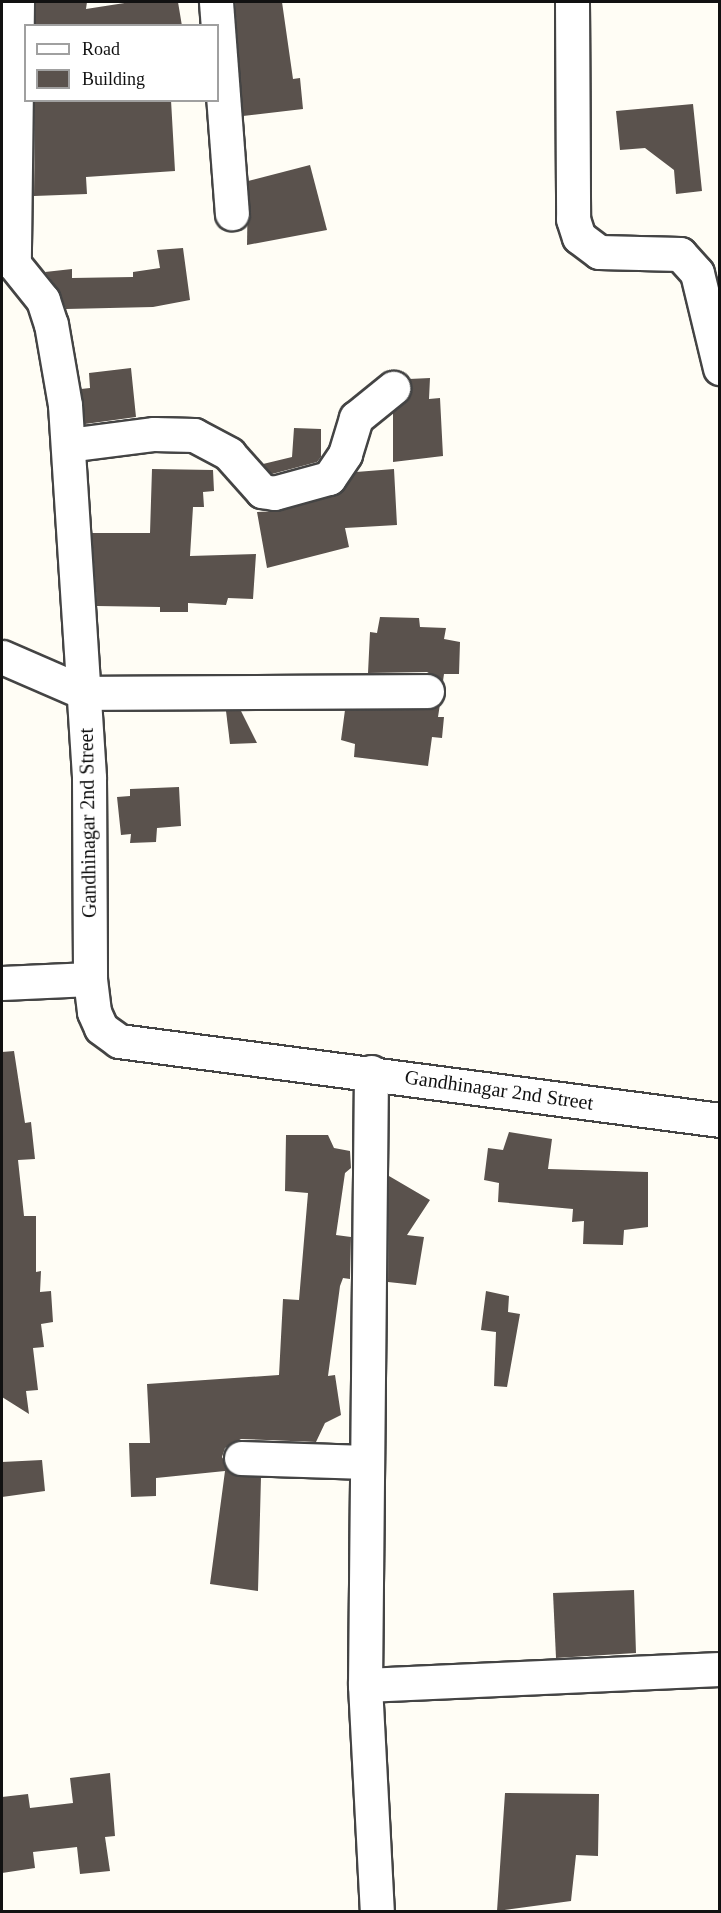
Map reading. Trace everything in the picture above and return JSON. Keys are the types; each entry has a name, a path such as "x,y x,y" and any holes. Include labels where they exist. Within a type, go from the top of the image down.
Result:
{"street":[{"name":"Gandhinagar 2nd Street","path":"17,2 8,264 43,300 51,324 68,445 86,693 90,979 94,1012 101,1028 119,1041 371,1072 720,1120"},
{"path":"216,2 218,24"},
{"path":"572,2 573,219 579,237 599,252 660,250 680,254 697,273 719,375"},
{"path":"219,42 232,213"},
{"path":"68,445 154,434 194,435 229,454 262,491 274,493 329,478 345,454 356,418 393,388"},
{"path":"2,657 86,693 427,690"},
{"path":"2,983 90,979"},
{"path":"371,1072 365,1685 377,1911"},
{"path":"241,1458 366,1462"},
{"path":"365,1685 720,1669"}],"building":[{"path":"36,2 87,2 86,9 131,2 178,2 182,24 35,24"},
{"path":"235,2 282,2 293,79 300,78 303,109 243,116"},
{"path":"35,102 171,102 175,171 86,177 87,194 34,196"},
{"path":"693,104 702,191 676,194 674,170 645,148 620,150 616,111"},
{"path":"310,165 327,230 247,245 248,181"},
{"path":"183,248 190,300 153,307 66,309 58,289 45,272 72,269 72,278 133,277 133,272 160,268 157,250"},
{"path":"131,368 136,417 85,424 81,389 90,388 89,373"},
{"path":"430,378 429,399 440,398 443,456 393,462 393,412 410,395 409,379"},
{"path":"294,428 321,429 321,457 317,462 272,474 263,464 292,457"},
{"path":"152,469 213,470 214,491 203,492 204,507 193,507 190,556 256,554 253,599 228,598 226,605 188,603 188,612 160,612 160,607 97,606 92,533 150,533"},
{"path":"394,469 397,525 345,528 349,547 267,568 257,512 279,511 334,496 356,472"},
{"path":"380,617 419,618 420,627 446,628 444,639 460,642 459,674 444,674 443,681 427,672 368,673 370,632 377,633"},
{"path":"440,704 438,717 444,717 442,738 432,737 428,766 354,757 355,744 341,740 345,710 427,710"},
{"path":"226,711 241,711 257,743 230,744"},
{"path":"179,787 181,826 157,828 156,842 130,843 131,834 121,835 117,797 130,796 130,789"},
{"path":"14,1051 25,1123 31,1122 35,1159 18,1160 24,1216 36,1216 36,1272 41,1271 40,1292 51,1291 53,1322 41,1324 44,1347 33,1348 38,1390 26,1391 29,1414 2,1397 2,1052"},
{"path":"509,1132 552,1139 548,1169 648,1172 648,1227 624,1230 623,1245 583,1244 584,1221 572,1222 573,1209 498,1202 499,1183 484,1180 488,1148 503,1150"},
{"path":"286,1135 328,1135 334,1148 350,1151 351,1168 345,1173 336,1235 351,1237 350,1279 343,1278 340,1286 328,1376 335,1375 341,1415 325,1423 316,1442 241,1439 225,1448 222,1457 232,1474 261,1477 258,1591 210,1584 225,1471 156,1478 156,1496 131,1497 129,1443 150,1443 147,1384 279,1375 283,1299 299,1300 308,1193 285,1191"},
{"path":"389,1176 430,1200 407,1235 424,1237 416,1285 388,1282"},
{"path":"486,1291 509,1296 508,1312 520,1314 507,1387 494,1386 496,1332 481,1330"},
{"path":"42,1460 45,1491 2,1497 2,1462"},
{"path":"634,1590 636,1653 556,1658 553,1593"},
{"path":"110,1773 115,1836 105,1837 110,1871 80,1874 77,1847 33,1852 35,1868 2,1873 2,1797 28,1794 30,1808 73,1803 70,1778"},
{"path":"505,1793 599,1794 598,1856 576,1855 571,1901 497,1911"}]}
